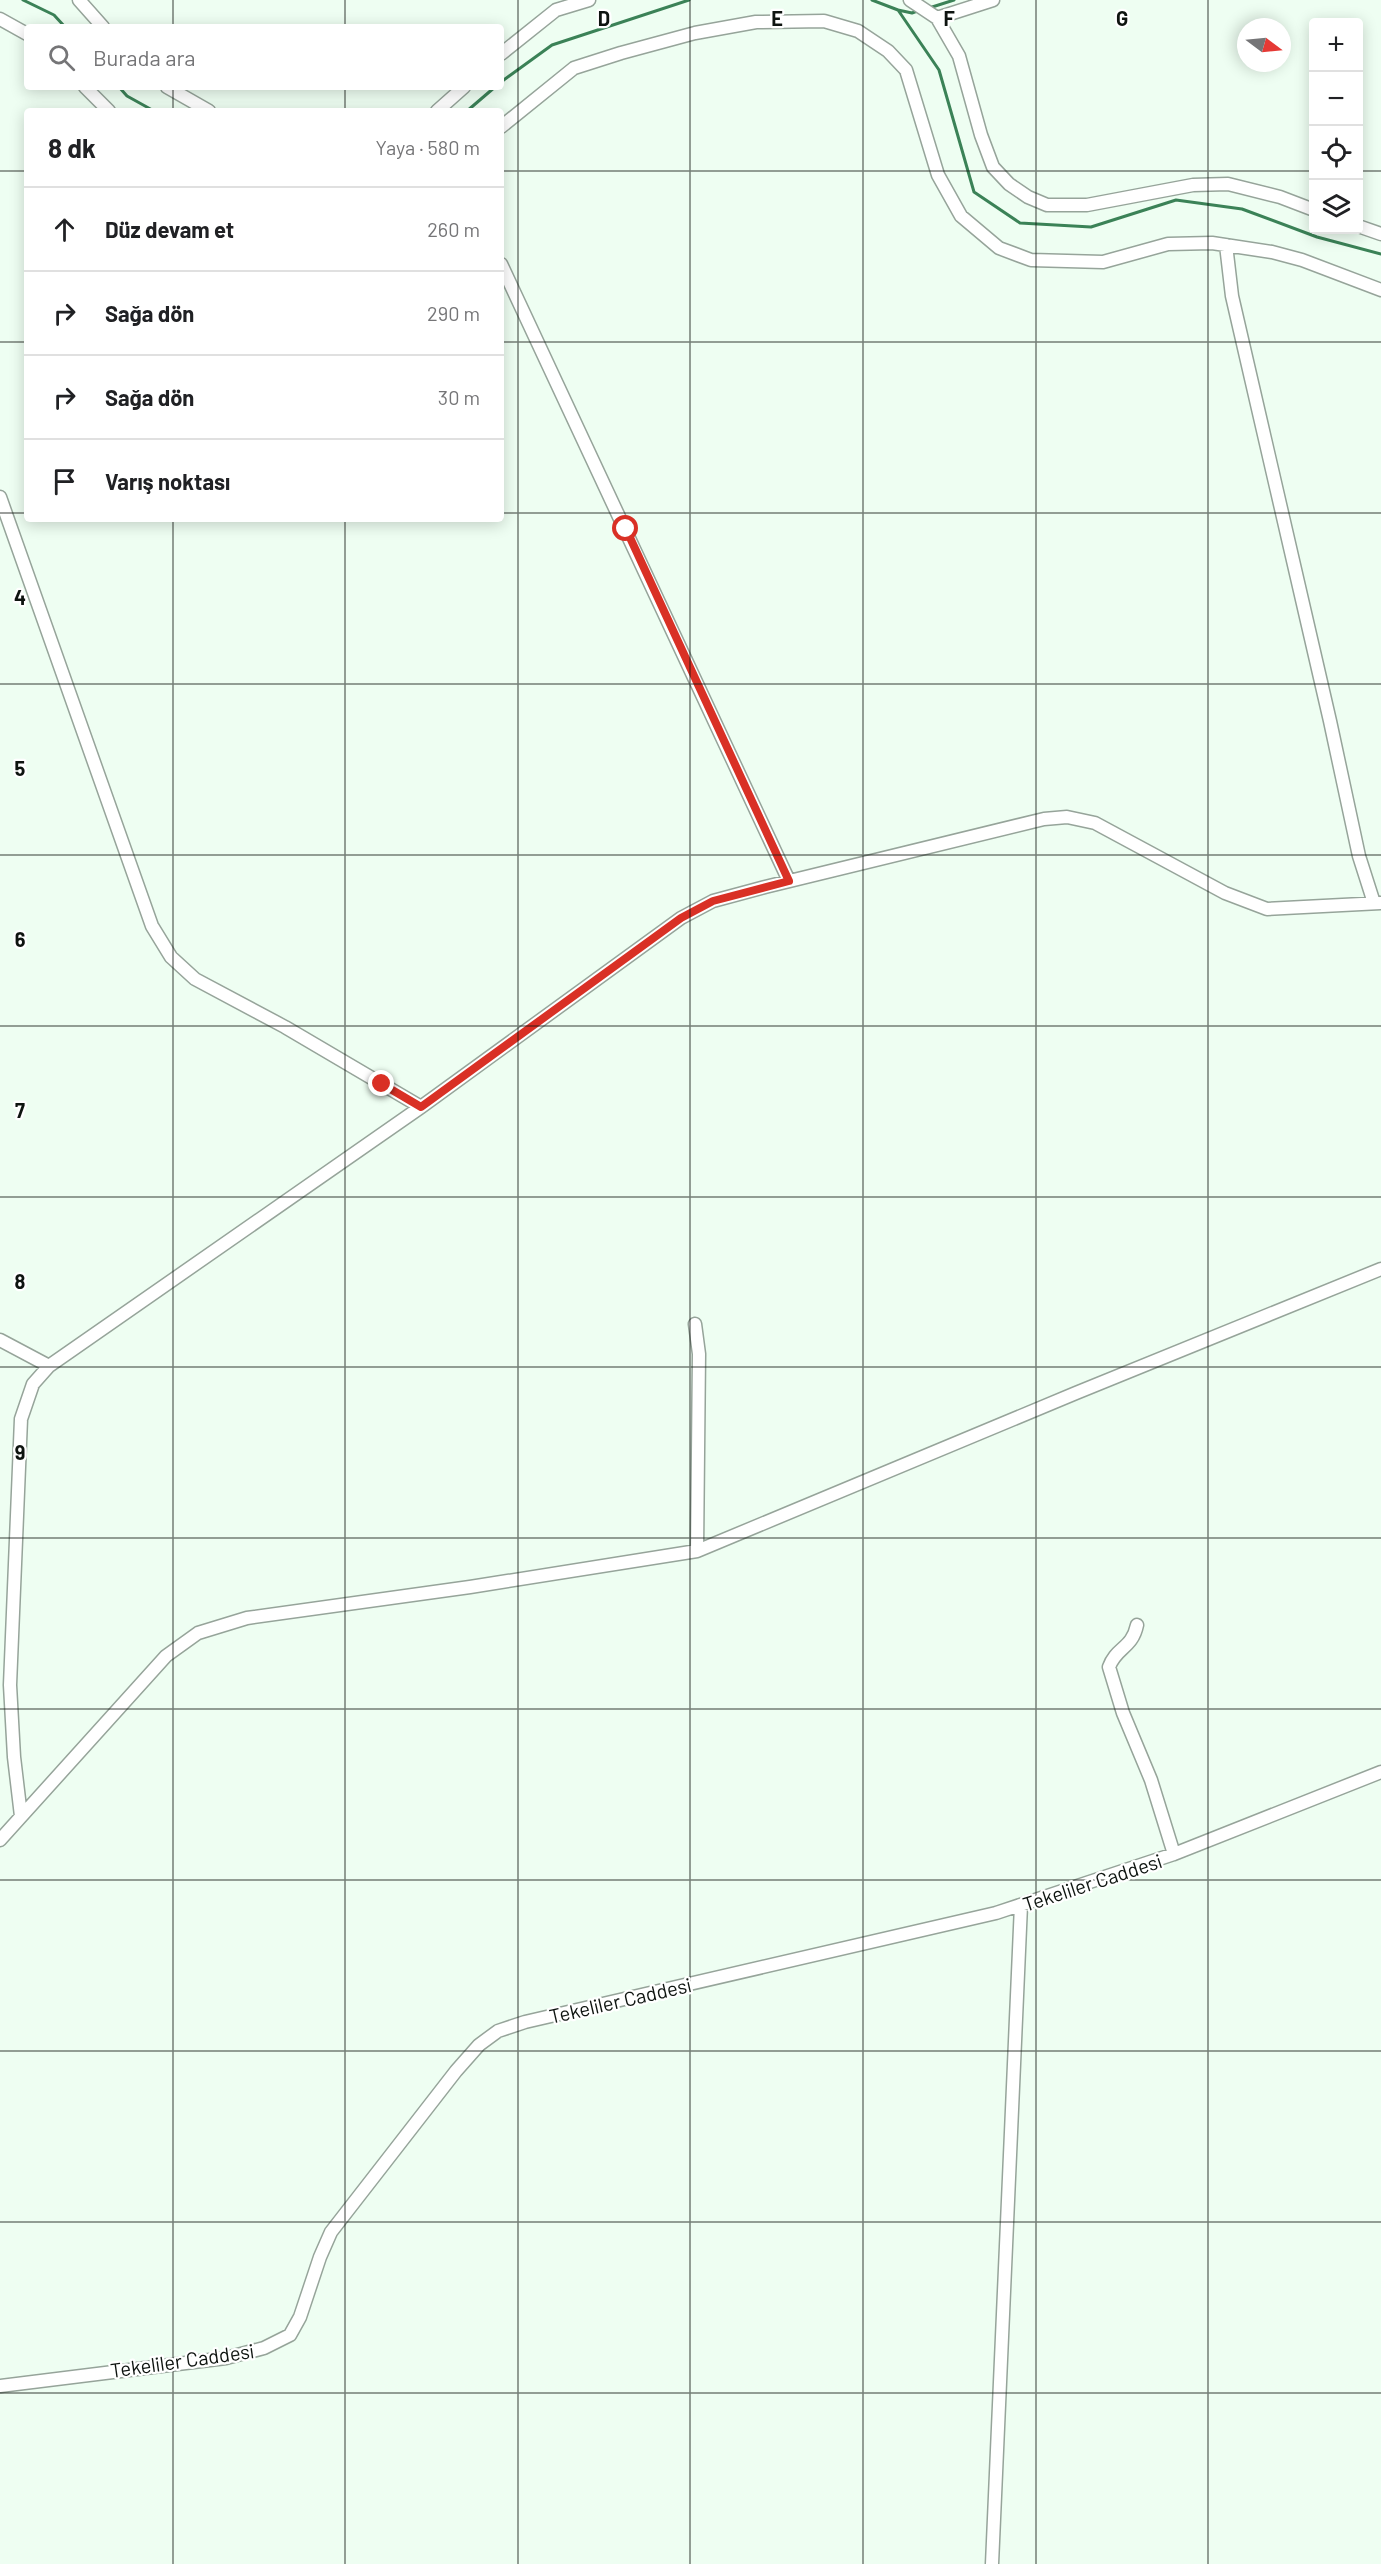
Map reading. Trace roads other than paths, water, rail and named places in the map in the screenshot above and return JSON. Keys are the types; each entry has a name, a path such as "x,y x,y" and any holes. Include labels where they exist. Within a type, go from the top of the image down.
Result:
{"street":[{"path":"79,0 100,24"},
{"path":"504,51 554,5 589,0"},
{"path":"910,0 937,18 959,56 981,135 993,167 1009,184 1029,197 1047,205 1088,205 1193,185 1228,184 1280,197 1309,208"},
{"path":"937,18 993,0"},
{"path":"0,19 24,32"},
{"path":"504,125 574,68 695,33 756,22 824,21 858,31 888,51 906,70 938,175 961,216 999,248 1031,260 1103,262 1168,244 1212,243 1272,252 1302,260 1381,290"},
{"path":"88,90 106,108"},
{"path":"172,90 205,108"},
{"path":"440,108 461,90"},
{"path":"1363,227 1381,234"},
{"path":"21,1816 14,1757 10,1685 21,1419 33,1384 49,1366 421,1107 681,918 713,901 789,881 1044,819 1067,817 1095,823 1225,893 1267,909 1378,903 1359,856 1232,296 1226,245"},
{"path":"504,270 789,881"},
{"path":"0,497 152,926 171,957 195,979 285,1027 421,1107"},
{"path":"0,1840 166,1656 198,1633 247,1618 470,1587 697,1551 1381,1269"},
{"path":"695,1324 699,1354 697,1551"},
{"path":"0,1340 49,1366"},
{"path":"1137,1625 1134,1639 1115,1655 1108,1667 1123,1713 1150,1780 1174,1854"},
{"name":"Tekeliler Caddesi","path":"0,2386 226,2358 264,2348 290,2334 300,2317 331,2232 456,2071 479,2045 498,2031 525,2022 1022,1905 1174,1854 1381,1772"},
{"path":"992,2564 1022,1905"}],"waterway":[{"path":"23,0 54,15 62,24"},
{"path":"504,80 552,45 689,0"},
{"path":"872,0 898,10 939,70 974,192 1020,223 1091,227 1176,200 1242,209 1317,237 1381,254"},
{"path":"929,8 954,0"},
{"path":"898,10 912,13 920,10"},
{"path":"122,90 127,96 149,108"},
{"path":"470,108 492,90"}]}
